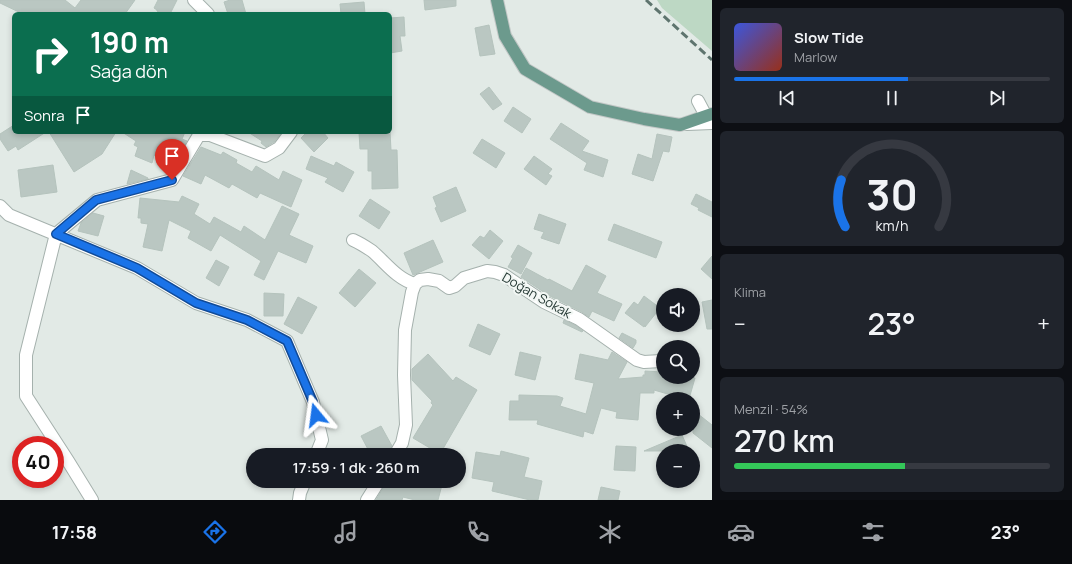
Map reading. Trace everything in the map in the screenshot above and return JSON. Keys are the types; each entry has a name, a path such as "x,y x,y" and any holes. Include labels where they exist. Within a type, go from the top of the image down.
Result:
{"main road":[{"path":"497,0 504,36 525,69 590,107 680,125 710,118"}],"street":[{"path":"194,0 206,12"},
{"path":"698,101 710,118"},
{"path":"92,500 26,396 26,355 56,234 96,200 172,180 199,135 210,135 265,156 279,148 290,134"},
{"path":"0,206 9,215 137,268 196,303 247,320 287,341 313,402 322,440 319,448"},
{"path":"353,240 371,251 400,278 415,284 412,292 405,330 404,375 406,425 402,443 399,448"},
{"name":"Doğan Sokak","path":"415,284 420,280 428,279 439,281 449,288 455,286 464,278 477,274 487,271 499,273 544,302 579,319 637,360 644,362 656,361"},
{"path":"299,500 302,488"},
{"path":"367,500 375,488"}],"green space":[{"path":"657,0 712,0 712,51 662,8"}],"building":[{"path":"0,0 65,0 75,8 81,0 135,0 126,12 19,12 0,3"},
{"path":"158,0 177,0 171,12 159,12 154,8"},
{"path":"230,0 242,0 245,12 227,12 224,2"},
{"path":"424,0 456,0 456,6 425,10"},
{"path":"364,2 365,12 341,12 340,4"},
{"path":"404,17 405,36 400,36 402,51 392,53 392,18"},
{"path":"489,25 495,54 480,56 475,28"},
{"path":"489,87 502,104 493,110 480,94"},
{"path":"513,107 531,119 522,133 504,121"},
{"path":"561,123 589,141 582,151 608,160 603,177 584,170 587,163 550,139"},
{"path":"12,126 12,134 43,134 18,150 16,146 8,151 0,139 0,134"},
{"path":"50,134 115,134 102,154 74,172"},
{"path":"125,134 184,134 182,139 187,141 173,164 154,155 152,163 135,156 138,147 134,145 136,141"},
{"path":"251,134 280,134 274,142 266,147 261,143 262,141"},
{"path":"305,134 325,134 328,138 314,152 301,138"},
{"path":"359,134 390,134 391,150 397,150 398,188 372,189 372,171 368,171 368,149 360,149"},
{"path":"657,134 672,137 669,152 663,151 653,181 632,174 638,154 652,159"},
{"path":"482,139 505,153 496,168 473,153"},
{"path":"201,147 221,155 223,152 237,160 236,163 252,172 256,166 279,180 283,171 302,180 291,207 260,193 257,198 232,184 229,188 205,175 201,184 183,176"},
{"path":"311,156 334,166 336,162 354,172 343,192 325,182 328,178 306,169"},
{"path":"534,156 552,169 548,174 552,176 546,185 524,169"},
{"path":"53,165 57,192 21,197 18,170"},
{"path":"131,170 148,178 148,179 127,184"},
{"path":"456,187 466,211 441,222 435,208 437,207 433,197"},
{"path":"696,194 712,202 712,217 698,210 699,208 691,204"},
{"path":"182,196 199,204 194,214 210,224 214,217 241,232 244,226 265,240 282,206 299,214 289,235 313,246 306,263 278,251 264,280 254,275 261,261 220,235 211,251 188,238 191,231 169,220 162,251 143,247 148,224 141,223 141,218 138,218 140,198 179,202"},
{"path":"370,199 390,212 379,229 359,216"},
{"path":"93,213 104,216 98,236 78,231 81,223"},
{"path":"539,214 566,224 559,244 541,238 544,232 534,229"},
{"path":"614,224 662,242 656,258 608,240"},
{"path":"490,230 503,241 489,259 472,245 480,236 484,238"},
{"path":"433,240 443,262 413,275 404,253"},
{"path":"518,245 532,253 521,274 508,267 513,258 511,257"},
{"path":"712,256 712,279 701,269"},
{"path":"216,260 229,267 219,286 206,278"},
{"path":"586,265 606,276 597,293 622,304 614,321 592,311 589,317 548,295 521,277 526,268 572,291"},
{"path":"359,269 376,283 355,307 339,293"},
{"path":"264,293 284,294 283,316 264,316"},
{"path":"644,296 656,305 656,313 645,327 645,325 644,327 625,313 634,302 638,305"},
{"path":"298,297 317,307 302,334 284,324"},
{"path":"712,300 712,329 707,329 702,302"},
{"path":"564,320 583,331 582,332 563,323"},
{"path":"478,324 500,334 490,355 469,346"},
{"path":"622,333 636,340 633,348 619,338"},
{"path":"520,352 541,357 535,380 515,375"},
{"path":"612,352 627,362 618,379 643,377 643,375 645,375 645,371 656,372 656,384 693,384 691,392 661,392 654,390 654,393 640,393 638,420 616,418 617,412 601,408 593,434 584,431 583,437 537,424 538,420 509,420 510,401 519,401 519,395 557,396 563,398 560,406 586,414 594,383 575,379 580,354 608,360"},
{"path":"428,354 453,381 456,377 477,390 443,448 430,448 413,438 433,405 431,403 432,401 412,380 412,369"},
{"path":"700,416 712,425 712,448 697,436 700,436"},
{"path":"381,426 392,446 391,448 367,448 361,436"},
{"path":"682,436 686,444 661,444"},
{"path":"616,446 636,447 635,471 614,470"},
{"path":"656,446 656,451 644,451"},
{"path":"501,451 529,458 524,477 542,481 538,500 530,500 492,491 494,482 472,478 476,452 500,456"},
{"path":"601,487 620,491 618,500 598,500"},
{"path":"383,488 441,488 438,500 415,500 403,497 402,500 376,500"}],"railway":[{"path":"646,0 712,60"}],"route":[{"path":"172,180 96,200 56,234 137,268 196,303 247,320 287,341 313,402 316,415"}]}
